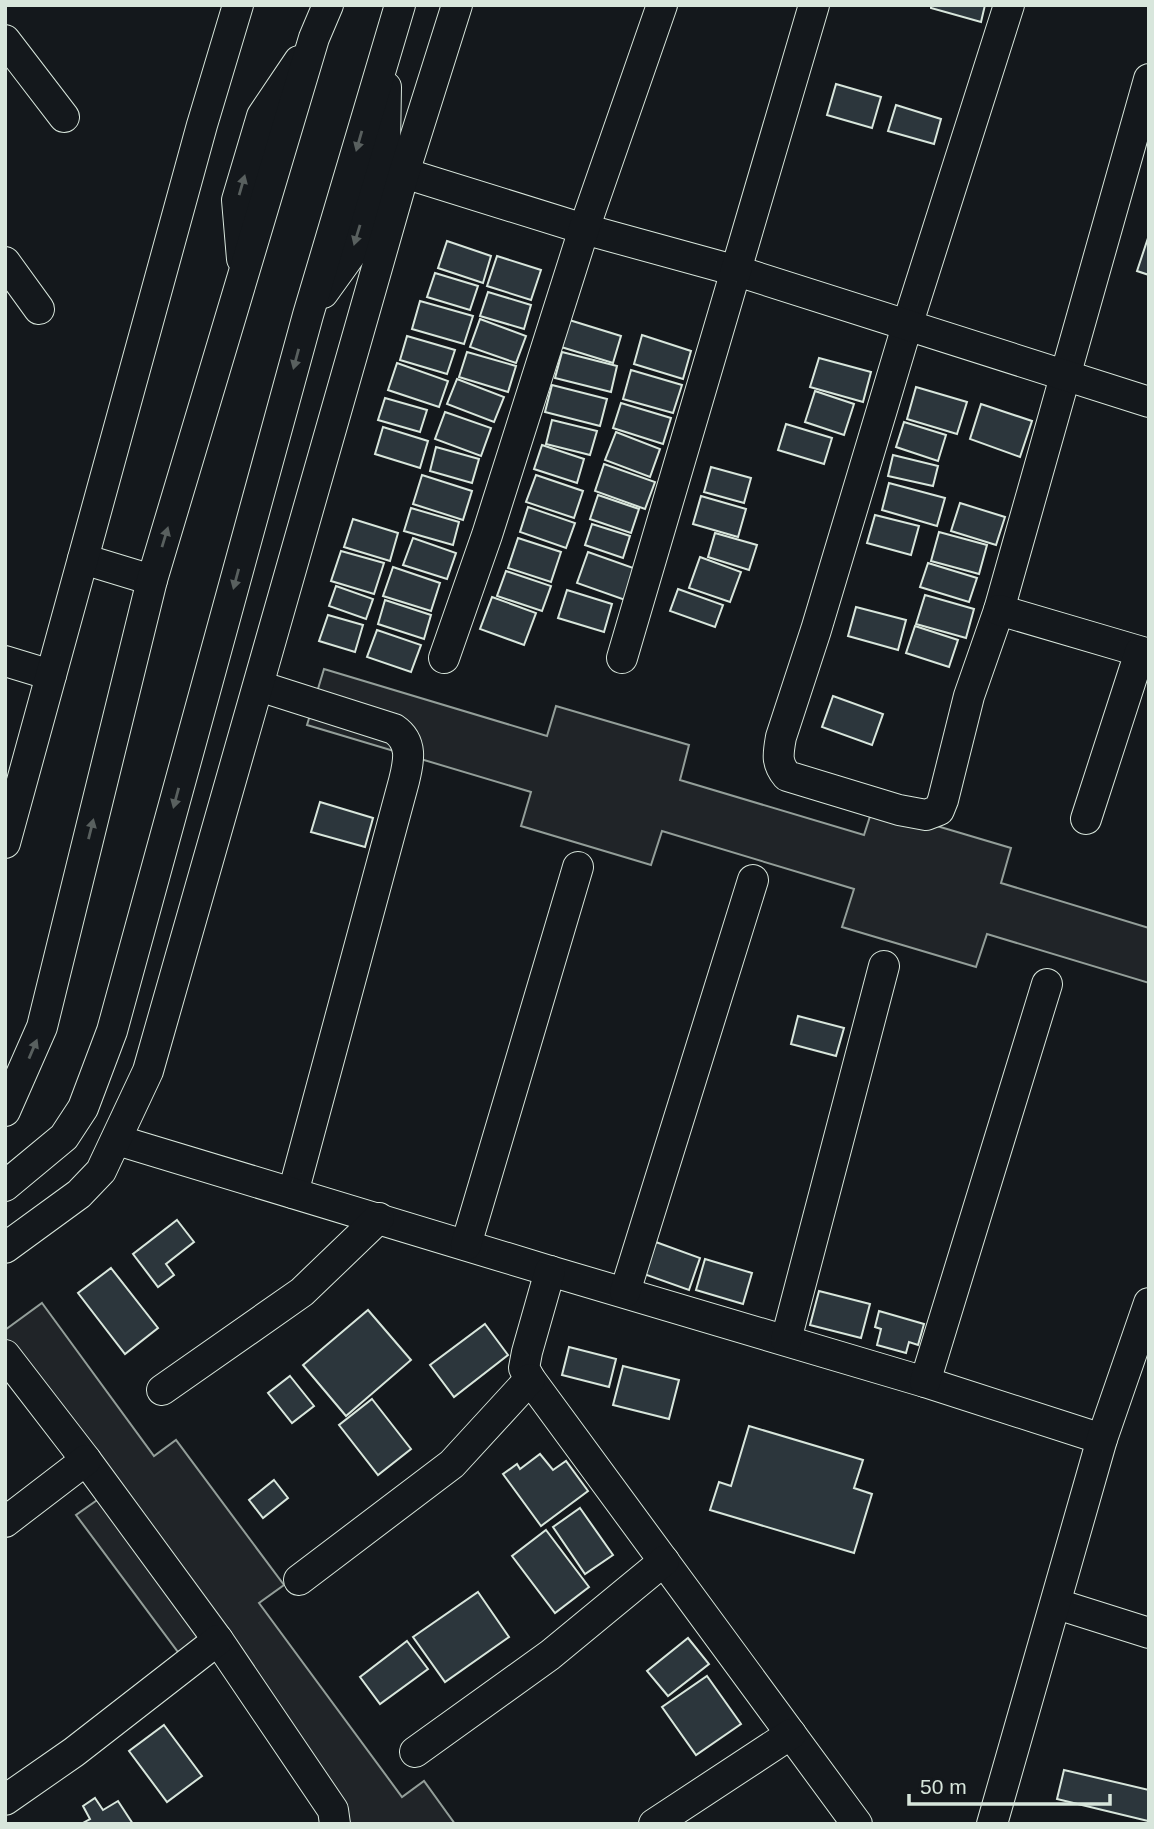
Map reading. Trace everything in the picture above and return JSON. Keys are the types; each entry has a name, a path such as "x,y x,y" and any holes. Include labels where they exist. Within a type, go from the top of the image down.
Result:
{"street":[{"path":"5,843 202,125 238,5"},
{"path":"5,1111 42,1027 152,580 243,276 237,200 262,116 314,38 328,5"},
{"path":"5,1186 64,1137 83,1108 112,1031 308,315 400,5"},
{"path":"5,1248 79,1194 101,1171 148,1070 404,173 457,5"},
{"path":"444,658 491,521 584,229 662,5"},
{"path":"622,659 814,5"},
{"path":"1009,5 907,326 817,630 781,737 779,767 787,776 899,810 926,814 939,810 969,696 999,610 1149,79"},
{"path":"5,40 64,117"},
{"path":"404,173 584,229 737,271 1149,402"},
{"path":"5,262 39,309"},
{"path":"83,559 152,580"},
{"path":"999,610 1145,653 1086,819"},
{"path":"5,661 51,675"},
{"path":"259,685 394,729 402,735 408,746 404,781 293,1193"},
{"path":"466,1245 578,867"},
{"path":"625,1292 753,880"},
{"path":"786,1340 884,965"},
{"path":"925,1382 1047,984"},
{"path":"117,1140 925,1382 1102,1439"},
{"path":"162,1390 302,1292 379,1218"},
{"path":"550,1271 524,1368 530,1379 857,1824"},
{"path":"992,1824 1102,1439 1149,1303"},
{"path":"5,1355 218,1640 333,1810 335,1824"},
{"path":"299,1580 452,1464 530,1379"},
{"path":"5,1522 86,1460"},
{"path":"415,1752 550,1655 664,1561"},
{"path":"1056,1604 1149,1633"},
{"path":"5,1800 74,1752 218,1640"},
{"path":"654,1824 791,1734"}],"shaded area":[{"path":"324,669 547,736 556,706 689,745 680,780 864,835 873,807 1011,848 1001,883 1149,928 1149,983 987,934 976,967 842,927 854,889 662,831 651,865 521,826 531,792 307,725"},
{"path":"42,1303 154,1456 176,1440 284,1585 259,1603 402,1797 424,1781 455,1824 347,1824 208,1636 181,1656 76,1515 100,1498 5,1369 5,1330"}],"building":[{"path":"931,5 985,5 981,22 931,8"},
{"path":"836,84 881,97 872,128 827,115"},
{"path":"896,105 941,119 934,144 888,131"},
{"path":"1149,238 1149,275 1137,271"},
{"path":"447,241 491,256 483,283 438,268"},
{"path":"497,256 541,270 531,300 487,286"},
{"path":"435,273 478,286 470,310 427,297"},
{"path":"488,292 531,305 524,329 480,316"},
{"path":"420,301 473,316 464,344 412,329"},
{"path":"480,319 526,336 516,363 470,347"},
{"path":"566,319 621,336 613,363 558,346"},
{"path":"642,335 691,351 683,379 634,364"},
{"path":"407,336 455,350 447,374 400,360"},
{"path":"467,352 516,366 508,392 459,377"},
{"path":"562,352 617,366 611,392 555,378"},
{"path":"819,358 871,372 863,402 810,387"},
{"path":"397,363 448,381 439,407 388,390"},
{"path":"631,370 682,385 673,413 623,399"},
{"path":"457,379 504,397 494,422 447,404"},
{"path":"552,385 607,399 600,426 545,412"},
{"path":"916,387 967,402 957,434 907,419"},
{"path":"815,391 854,404 844,435 805,422"},
{"path":"385,398 427,410 420,432 378,420"},
{"path":"621,403 671,418 663,444 613,428"},
{"path":"981,404 1032,421 1020,457 970,439"},
{"path":"445,412 491,428 481,456 435,439"},
{"path":"552,420 597,431 590,455 546,444"},
{"path":"904,422 946,435 938,461 896,447"},
{"path":"786,424 832,438 824,464 778,450"},
{"path":"383,427 428,441 420,468 375,454"},
{"path":"616,432 660,449 650,477 605,460"},
{"path":"542,445 584,459 577,483 534,469"},
{"path":"436,447 479,459 472,483 430,471"},
{"path":"893,455 938,466 933,486 888,476"},
{"path":"604,464 655,482 645,509 595,491"},
{"path":"711,467 751,478 744,503 704,492"},
{"path":"422,475 472,491 463,520 413,504"},
{"path":"536,475 583,491 574,518 526,502"},
{"path":"889,483 945,498 937,526 882,510"},
{"path":"598,495 639,509 631,533 590,519"},
{"path":"701,496 746,509 738,537 693,524"},
{"path":"960,503 1005,517 996,545 951,531"},
{"path":"528,507 575,523 566,548 520,532"},
{"path":"411,508 459,522 453,545 404,531"},
{"path":"875,515 919,526 911,555 867,543"},
{"path":"353,519 398,533 390,561 344,547"},
{"path":"592,524 630,536 623,558 585,545"},
{"path":"939,532 987,545 979,574 931,561"},
{"path":"715,533 757,545 749,570 708,557"},
{"path":"413,538 456,553 447,579 403,565"},
{"path":"518,538 561,552 551,582 508,568"},
{"path":"341,551 384,563 374,594 331,581"},
{"path":"588,552 639,570 628,601 577,583"},
{"path":"700,557 741,572 730,602 689,588"},
{"path":"928,563 977,578 969,602 920,587"},
{"path":"393,567 440,583 431,611 383,596"},
{"path":"506,571 551,586 542,611 497,596"},
{"path":"336,586 373,599 366,619 329,606"},
{"path":"678,589 723,605 715,627 670,611"},
{"path":"567,590 612,604 604,632 558,618"},
{"path":"925,595 974,609 966,638 916,624"},
{"path":"492,597 536,613 524,645 480,629"},
{"path":"385,600 431,615 424,639 378,624"},
{"path":"856,607 906,620 898,650 848,636"},
{"path":"328,615 363,625 355,652 319,641"},
{"path":"915,626 958,640 949,667 906,653"},
{"path":"377,630 421,645 411,672 367,657"},
{"path":"833,696 883,714 872,745 822,727"},
{"path":"320,802 373,818 365,847 311,832"},
{"path":"798,1016 844,1028 836,1056 791,1044"},
{"path":"177,1220 194,1242 166,1264 174,1275 158,1287 133,1254"},
{"path":"653,1241 700,1258 689,1290 641,1273"},
{"path":"705,1259 752,1273 743,1304 696,1290"},
{"path":"111,1268 158,1328 125,1354 78,1293"},
{"path":"819,1291 870,1304 861,1338 810,1325"},
{"path":"368,1310 411,1360 346,1416 303,1365"},
{"path":"879,1311 924,1324 918,1345 909,1342 906,1353 877,1345 881,1329 875,1327"},
{"path":"485,1324 508,1355 454,1397 430,1365"},
{"path":"569,1347 616,1359 609,1387 562,1375"},
{"path":"623,1366 679,1380 669,1419 613,1405"},
{"path":"290,1376 314,1406 292,1423 268,1393"},
{"path":"372,1399 411,1449 378,1475 339,1425"},
{"path":"749,1426 863,1460 854,1488 872,1494 854,1553 710,1510 719,1482 731,1486"},
{"path":"540,1454 553,1470 566,1461 588,1491 541,1526 503,1474 517,1464 520,1469"},
{"path":"274,1480 288,1498 263,1518 249,1500"},
{"path":"580,1508 613,1555 585,1574 553,1527"},
{"path":"546,1530 589,1587 555,1613 512,1556"},
{"path":"478,1592 509,1637 445,1682 413,1637"},
{"path":"688,1638 709,1664 668,1696 647,1671"},
{"path":"407,1641 428,1669 380,1704 360,1677"},
{"path":"707,1676 741,1724 696,1755 662,1707"},
{"path":"164,1725 202,1776 167,1802 129,1751"},
{"path":"1064,1770 1149,1790 1148,1821 1057,1799"},
{"path":"95,1798 103,1810 118,1801 133,1824 81,1824 90,1819 83,1806"}]}
